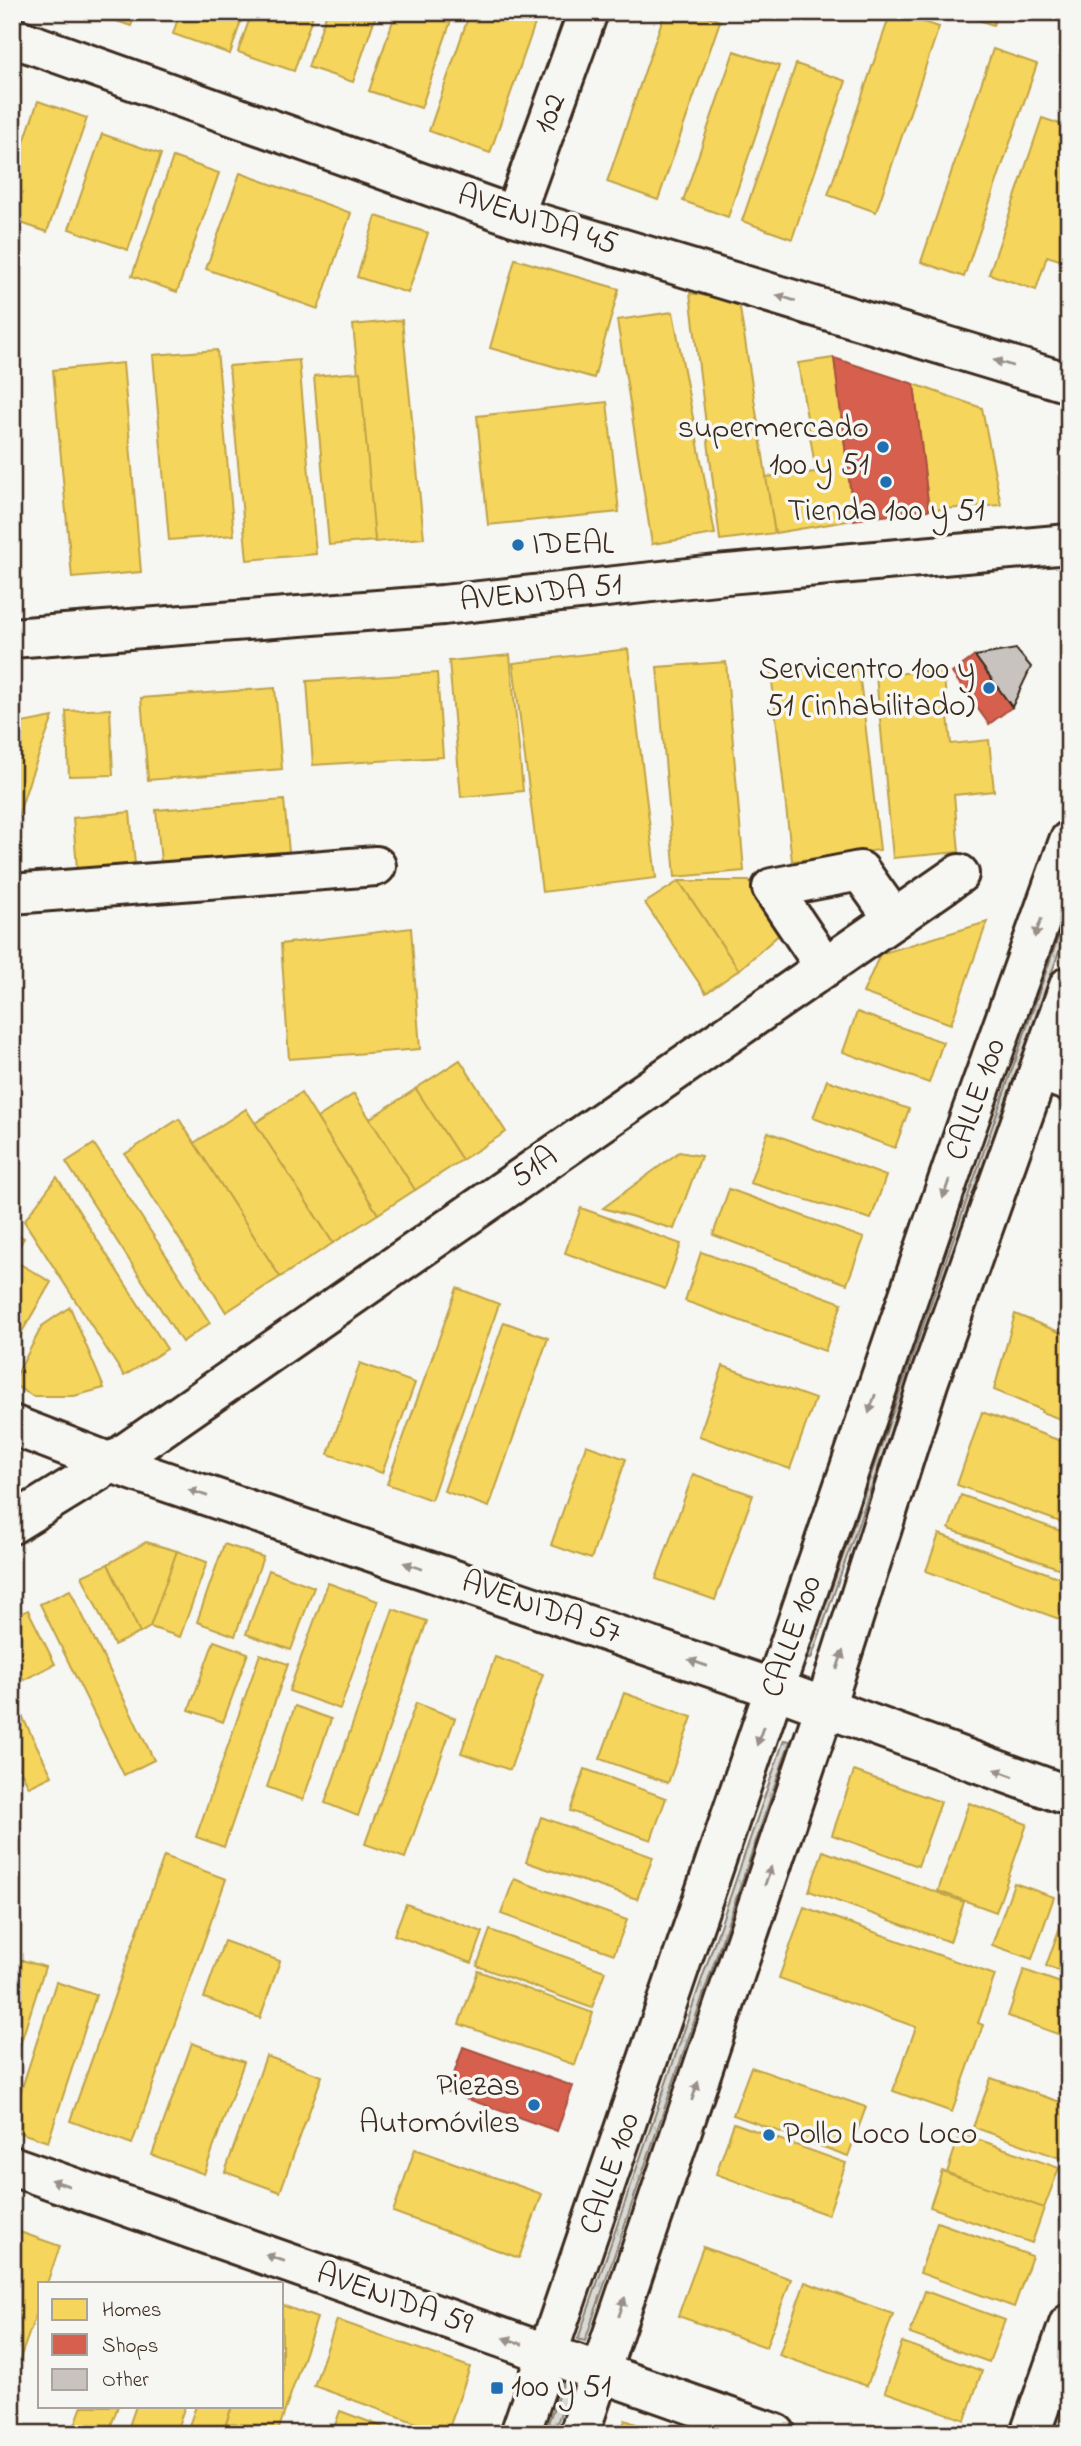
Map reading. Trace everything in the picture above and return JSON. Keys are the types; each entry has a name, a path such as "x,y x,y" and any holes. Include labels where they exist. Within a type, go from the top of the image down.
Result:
{"street":[{"name":"102","path":"514,216 588,12"},
{"name":"AVENIDA 45","path":"12,37 514,216 1069,383"},
{"path":"1051,546 1069,563"},
{"name":"AVENIDA 51","path":"12,638 443,605 716,575 1051,546"},
{"name":"CALLE 100","path":"520,2434 961,1144 1069,841"},
{"path":"12,894 376,866"},
{"path":"825,967 772,888 860,870 894,919"},
{"name":"51A","path":"12,1524 111,1463 959,874"},
{"name":"CALLE 100","path":"579,2434 825,1707 928,1383 1054,1076 1069,986"},
{"name":"AVENIDA 57","path":"12,1425 111,1463 775,1689 1069,1796"},
{"name":"AVENIDA 59","path":"12,2166 776,2434"},
{"path":"1030,2434 1069,2324"}],"green space":[{"path":"1069,906 1069,923 811,1659 807,1659"},
{"path":"784,1740 790,1741 585,2341 578,2339"},
{"path":"563,2383 571,2385 553,2434 544,2434"}],"building: Homes":[{"path":"91,12 136,12 131,26"},
{"path":"180,12 244,12 230,54 173,34"},
{"path":"252,12 314,12 294,71 238,52"},
{"path":"327,12 377,12 353,82 308,67"},
{"path":"396,12 454,12 421,108 369,91"},
{"path":"470,12 539,12 490,153 429,131"},
{"path":"665,12 696,12 720,21 658,200 607,182"},
{"path":"891,12 939,27 876,212 828,195"},
{"path":"956,12 998,12 993,25"},
{"path":"993,49 1037,64 964,277 921,262"},
{"path":"734,51 779,66 728,217 683,201"},
{"path":"796,64 846,81 792,239 742,221"},
{"path":"12,86 20,89 12,110"},
{"path":"38,101 87,118 47,232 12,220 12,177"},
{"path":"1042,118 1069,127 1069,263 1047,256 1036,290 989,274"},
{"path":"102,134 161,154 128,250 69,229"},
{"path":"173,157 219,173 177,292 132,276"},
{"path":"240,173 351,213 318,309 206,269"},
{"path":"376,216 428,233 408,293 357,277"},
{"path":"515,259 619,289 594,378 490,348"},
{"path":"690,293 739,302 775,533 720,540"},
{"path":"673,312 715,534 652,544 617,320"},
{"path":"402,320 424,538 375,542 353,325"},
{"path":"217,350 234,535 169,540 153,355"},
{"path":"834,358 854,520 775,533 766,477 816,472 798,363"},
{"path":"299,360 316,554 247,560 229,366"},
{"path":"123,363 141,572 72,578 53,370"},
{"path":"360,372 375,541 329,545 314,376"},
{"path":"914,384 982,408 1001,505 929,510"},
{"path":"607,402 619,512 488,525 477,416"},
{"path":"628,649 656,878 542,892 513,663"},
{"path":"510,655 523,791 461,797 449,661"},
{"path":"726,662 744,871 675,877 657,667"},
{"path":"858,662 880,850 792,861 771,672"},
{"path":"943,669 951,744 989,740 994,791 954,795 959,852 893,858 876,676"},
{"path":"437,673 443,757 313,765 307,681"},
{"path":"275,688 282,769 148,780 141,698"},
{"path":"110,709 113,775 69,776 66,711"},
{"path":"53,717 31,776 12,835 12,725"},
{"path":"284,800 289,852 161,862 156,810"},
{"path":"130,812 135,864 77,869 73,818"},
{"path":"679,881 739,970 706,993 645,903"},
{"path":"679,881 749,881 783,931 739,970"},
{"path":"987,922 951,1024 863,993 880,954"},
{"path":"411,928 420,1049 289,1059 281,944"},
{"path":"857,1012 943,1042 929,1083 843,1052"},
{"path":"460,1060 506,1132 462,1160 415,1089"},
{"path":"827,1080 909,1109 895,1148 813,1118"},
{"path":"416,1089 462,1160 415,1190 369,1119"},
{"path":"301,1093 378,1214 333,1243 255,1123"},
{"path":"354,1094 415,1190 378,1214 317,1118"},
{"path":"246,1109 333,1243 280,1277 194,1143"},
{"path":"179,1119 280,1277 226,1312 125,1154"},
{"path":"768,1132 886,1176 871,1219 750,1183"},
{"path":"94,1144 210,1323 182,1342 66,1162"},
{"path":"679,1152 701,1156 674,1229 603,1208"},
{"path":"57,1177 167,1349 124,1376 24,1221"},
{"path":"729,1189 864,1238 847,1284 713,1235"},
{"path":"581,1208 681,1244 665,1289 565,1253"},
{"path":"1069,1219 1069,1247 1060,1244"},
{"path":"12,1231 24,1238 12,1258"},
{"path":"701,1252 842,1303 825,1351 685,1301"},
{"path":"20,1264 51,1282 12,1349 12,1278"},
{"path":"457,1288 499,1304 431,1500 387,1484"},
{"path":"70,1307 104,1388 74,1396 33,1396 12,1384 42,1326"},
{"path":"1015,1314 1069,1336 1069,1422 994,1390"},
{"path":"504,1322 548,1338 489,1507 444,1491"},
{"path":"360,1363 415,1383 382,1473 328,1454"},
{"path":"723,1366 815,1399 790,1469 699,1436"},
{"path":"982,1412 1069,1444 1069,1525 957,1485"},
{"path":"586,1445 626,1459 591,1559 551,1545"},
{"path":"693,1474 753,1495 715,1600 656,1579"},
{"path":"961,1495 1069,1534 1069,1572 949,1529"},
{"path":"939,1534 1069,1581 1069,1601 1062,1620 926,1571"},
{"path":"146,1542 177,1551 150,1627 140,1633 108,1564"},
{"path":"224,1544 263,1557 235,1636 197,1622"},
{"path":"177,1551 207,1562 180,1637 150,1627"},
{"path":"108,1564 140,1633 114,1645 82,1576"},
{"path":"269,1570 314,1587 291,1650 246,1634"},
{"path":"328,1583 378,1601 340,1709 289,1691"},
{"path":"70,1590 154,1760 124,1775 40,1604"},
{"path":"393,1609 427,1621 358,1816 325,1803"},
{"path":"28,1610 55,1664 24,1680 12,1656 12,1618"},
{"path":"214,1641 248,1653 223,1722 189,1710"},
{"path":"260,1654 288,1664 224,1847 196,1837"},
{"path":"495,1657 543,1674 510,1770 461,1753"},
{"path":"624,1693 692,1717 668,1783 600,1759"},
{"path":"12,1696 52,1776 29,1787 12,1754"},
{"path":"416,1703 455,1718 405,1858 365,1844"},
{"path":"295,1706 331,1719 303,1800 267,1787"},
{"path":"585,1769 666,1798 651,1840 570,1811"},
{"path":"854,1771 941,1802 918,1866 832,1835"},
{"path":"969,1803 1027,1824 996,1912 938,1891"},
{"path":"541,1817 653,1857 637,1899 526,1862"},
{"path":"823,1851 964,1902 950,1942 809,1891"},
{"path":"164,1856 226,1879 132,2144 70,2121"},
{"path":"514,1879 627,1920 614,1954 501,1914"},
{"path":"1014,1883 1054,1897 1032,1959 992,1945"},
{"path":"1069,1902 1069,1974 1046,1966"},
{"path":"406,1904 483,1932 472,1963 394,1935"},
{"path":"804,1907 995,1975 978,2023 983,2025 952,2112 893,2091 916,2027 779,1978"},
{"path":"490,1930 605,1971 592,2008 477,1966"},
{"path":"224,1941 280,1961 260,2018 204,1998"},
{"path":"12,1957 45,1967 12,2070"},
{"path":"1024,1970 1069,1986 1069,2038 1008,2016"},
{"path":"478,1971 593,2013 575,2065 459,2024"},
{"path":"56,1982 96,1995 48,2142 12,2130 12,2119"},
{"path":"192,2043 244,2062 204,2174 152,2155"},
{"path":"266,2056 322,2076 280,2192 225,2172"},
{"path":"751,2067 866,2107 848,2156 733,2115"},
{"path":"991,2078 1069,2105 1069,2148 1065,2160 973,2127"},
{"path":"734,2123 846,2163 828,2215 716,2174"},
{"path":"960,2133 1059,2168 1044,2208 947,2173"},
{"path":"415,2149 542,2194 519,2258 393,2212"},
{"path":"942,2171 1044,2208 1032,2243 930,2207"},
{"path":"937,2222 1032,2256 1014,2307 920,2273"},
{"path":"17,2231 60,2246 47,2282 38,2282 38,2309 12,2381 12,2245"},
{"path":"703,2247 791,2279 766,2347 678,2316"},
{"path":"805,2282 893,2314 867,2386 779,2355"},
{"path":"925,2291 1005,2320 989,2362 910,2334"},
{"path":"284,2306 317,2318 277,2434 242,2434 225,2427 231,2408 284,2408"},
{"path":"337,2320 470,2367 447,2434 314,2386"},
{"path":"902,2342 982,2371 965,2420 885,2392"},
{"path":"81,2408 117,2408 108,2434 75,2425"},
{"path":"135,2408 184,2408 175,2434 127,2432"},
{"path":"195,2408 231,2408 222,2434 186,2434"},
{"path":"340,2411 402,2434 332,2434"},
{"path":"625,2420 663,2434 620,2434"}],"building: Shops":[{"name":"supermercado 100 y 51","path":"834,358 914,384 929,510 854,520"},
{"path":"975,656 1012,707 989,724 952,673"},
{"path":"463,2047 573,2086 557,2131 448,2092"}],"building: Other":[{"path":"1016,649 1031,667 1012,707 975,656"}],"place":[{"name":"supermercado 100 y 51","path":"883,447"},
{"name":"Tienda 100 y 51","path":"886,482"},
{"name":"IDEAL","path":"518,545"},
{"name":"Servicentro 100 y 51 (inhabilitado)","path":"989,688"},
{"name":"Piezas Automóviles","path":"534,2105"},
{"name":"Pollo Loco Loco","path":"769,2135"},
{"name":"100 y 51","path":"497,2388"}]}
